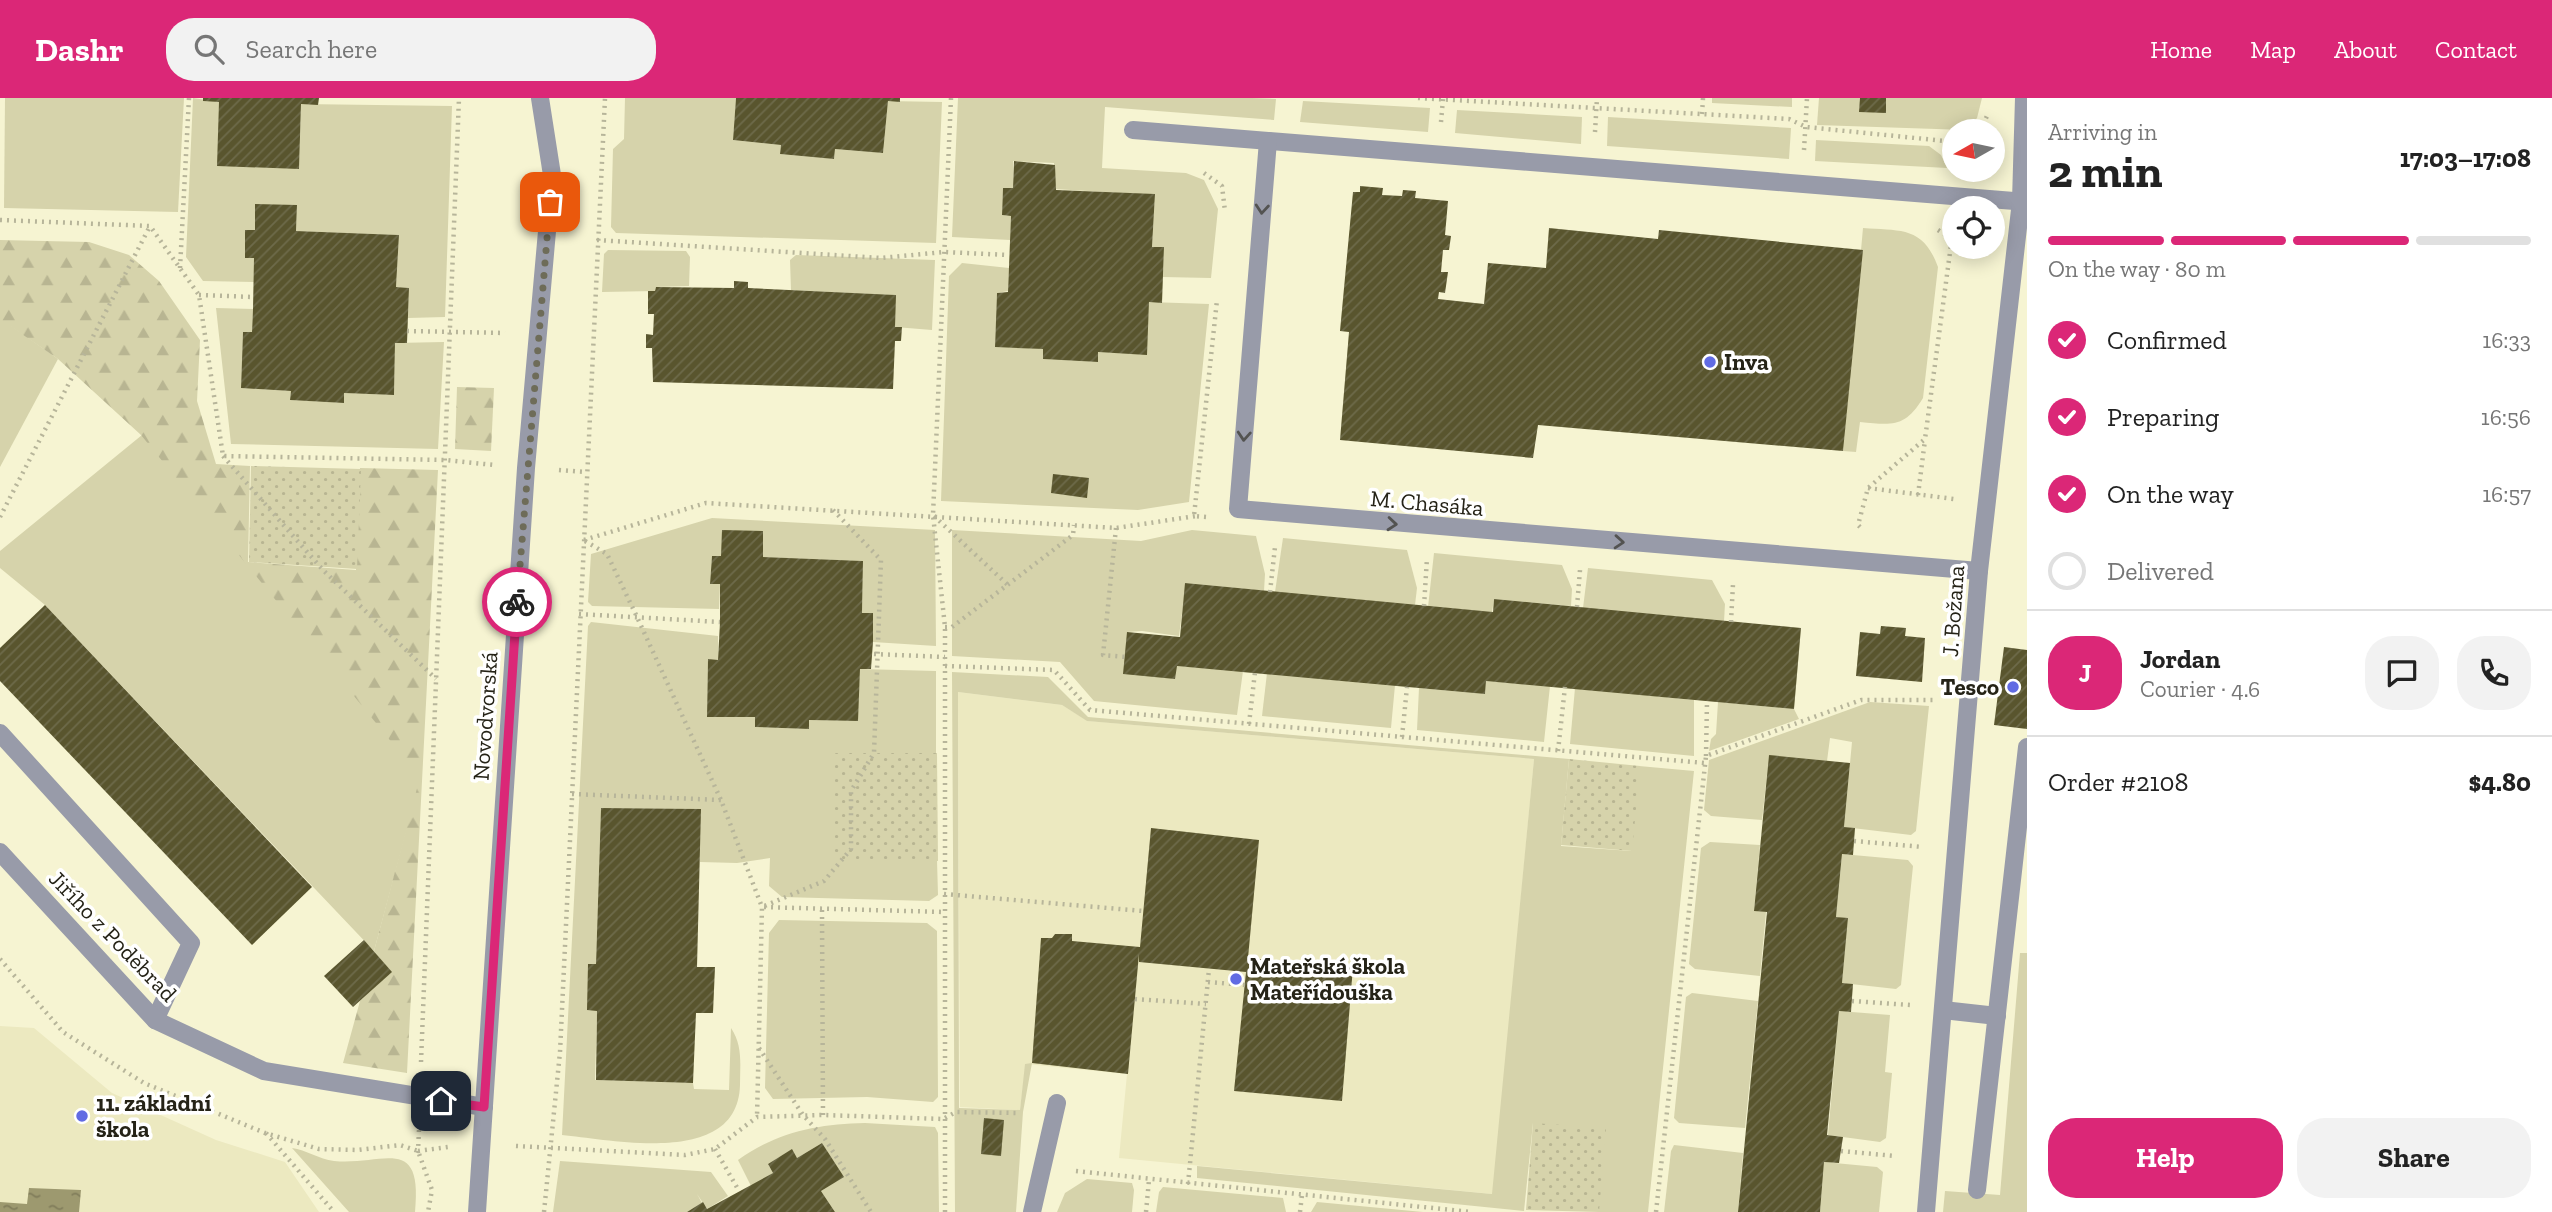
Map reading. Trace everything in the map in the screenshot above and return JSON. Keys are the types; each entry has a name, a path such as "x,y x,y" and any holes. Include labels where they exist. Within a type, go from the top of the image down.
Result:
{"street":[{"name":"Novodvorská","path":"477,1212 526,468 552,175 540,98"},
{"name":"J. Božana","path":"1926,1212 1971,699 1979,571 2024,202 2024,98"},
{"path":"1133,130 2024,202"},
{"path":"1238,509 1268,141"},
{"name":"M. Chasáka","path":"1238,509 1979,571"},
{"path":"0,733 191,943 155,1020"},
{"path":"1977,1189 2027,747"},
{"name":"Jiřího z Poděbrad","path":"0,852 155,1020 264,1071 484,1107"},
{"path":"1943,1010 1997,1016"},
{"path":"1032,1212 1056,1109"}],"path":[{"path":"180,270 189,98"},
{"path":"420,1098 459,98"},
{"path":"544,1212 560,1052 605,98"},
{"path":"945,1212 945,627 933,515 951,98"},
{"path":"1418,98 1789,119 1806,127 1942,141"},
{"path":"1702,114 1703,98"},
{"path":"1802,185 1807,98"},
{"path":"1197,170 1207,173 1222,186 1226,217"},
{"path":"0,220 150,226"},
{"path":"150,226 199,295 223,456 323,570 436,680"},
{"path":"0,517 150,226"},
{"path":"597,240 881,258 944,252 1009,255"},
{"path":"1918,495 1949,259"},
{"path":"199,295 253,297"},
{"path":"1194,516 1217,299"},
{"path":"407,331 538,335"},
{"path":"1863,532 1858,525 1868,488 1925,439"},
{"path":"223,456 445,460 586,472"},
{"path":"584,541 705,503 1116,528 1238,509"},
{"path":"762,907 824,881 851,849 851,791 874,753 881,560 832,509"},
{"path":"933,515 1009,586"},
{"path":"945,627 952,627 1009,586 1073,535 1074,525"},
{"path":"1116,528 1103,655 1126,657"},
{"path":"1270,592 1276,538"},
{"path":"584,541 607,554 721,800 762,907 757,1117"},
{"path":"1424,606 1427,554"},
{"path":"1577,607 1581,558"},
{"path":"1731,622 1734,574"},
{"path":"579,614 720,622"},
{"path":"876,654 945,657"},
{"path":"945,666 1054,670 1090,710 1704,763"},
{"path":"1249,724 1255,672"},
{"path":"1402,737 1407,687"},
{"path":"1558,751 1564,687"},
{"path":"1706,756 1861,700 1971,699"},
{"path":"1656,1212 1706,756 1707,701"},
{"path":"572,794 721,800"},
{"path":"1854,841 1926,848"},
{"path":"944,894 1143,911"},
{"path":"762,907 944,912"},
{"path":"822,910 823,1115"},
{"path":"0,959 63,1032 144,1083 265,1133 320,1149 358,1150 400,1145 418,1151 482,1143 550,1150 685,1155 715,1149 757,1117 823,1115 943,1119 956,1112 1056,1109"},
{"path":"1188,1184 1209,969"},
{"path":"1208,982 1245,985"},
{"path":"1135,999 1206,1004"},
{"path":"1852,1001 1910,1005"},
{"path":"758,1047 803,1115 825,1139 871,1212"},
{"path":"265,1133 334,1212"},
{"path":"715,1149 739,1191"},
{"path":"418,1151 432,1190 428,1212"},
{"path":"1841,1151 1895,1156"},
{"path":"1041,1167 1472,1212"},
{"path":"1146,1212 1149,1180"},
{"path":"1300,1212 1302,1195"}],"shaded area":[{"name":"Mateřská škola Mateřídouška","path":"958,692 1062,705 1088,721 1534,759 1493,1194 1119,1158 1127,1074 1026,1064 1020,1110 960,1107"},
{"name":"11. základní škola","path":"0,1026 34,1028 112,1093 216,1140 285,1162 319,1212 0,1212"}],"green space":[{"path":"5,98 184,98 178,212 4,208"},
{"path":"193,98 219,102 299,168 301,104 452,106 445,317 408,318 409,288 396,287 399,235 296,231 297,205 255,230 245,231 245,257 254,258 254,282 203,281 186,257"},
{"path":"625,98 736,98 733,140 781,145 780,154 834,159 835,149 883,153 888,101 942,102 936,243 616,233 611,227 613,149 624,139"},
{"path":"958,98 1276,99 1274,120 1105,107 1102,168 1186,173 1204,180 1218,209 1211,278 1163,277 1164,248 1152,247 1155,195 1054,189 1054,163 1013,161 1013,188 1003,188 1002,215 1011,216 1010,240 952,237"},
{"path":"1712,98 1792,98 1792,107 1712,103"},
{"path":"1819,98 1982,98 1976,119 1942,119 1942,129 1817,125"},
{"path":"1303,101 1430,108 1428,132 1300,122"},
{"path":"1457,110 1582,117 1581,144 1455,133"},
{"path":"1608,117 1791,128 1789,159 1607,146"},
{"path":"1816,140 1929,146 1941,155 1942,168 1815,161"},
{"path":"1863,228 1899,231 1918,237 1932,254 1938,267 1923,398 1904,420 1889,424 1860,422 1856,452 1843,451"},
{"path":"0,240 89,242 129,255 159,281 200,340 197,401 216,464 250,466 248,562 356,570 360,468 438,470 407,1073 343,1063 360,1001 391,972 374,951 420,777 141,435 58,359 0,319"},
{"path":"608,250 686,251 690,257 689,286 656,287 655,291 602,292 604,254"},
{"path":"796,255 935,260 932,330 895,327 895,295 791,290 790,260"},
{"path":"962,263 1009,268 1008,291 997,293 995,346 1043,349 1044,359 1097,362 1098,352 1146,354 1149,302 1209,304 1189,502 1138,510 941,501 949,276"},
{"path":"216,308 253,309 252,332 243,332 241,388 291,391 290,400 344,403 344,393 394,395 395,343 444,342 438,449 231,444"},
{"path":"0,318 58,359 0,467"},
{"path":"457,387 494,388 491,451 455,449"},
{"path":"142,435 421,777 374,951 45,605 0,568 0,551"},
{"path":"251,466 361,469 357,569 249,562"},
{"path":"712,518 935,530 936,646 873,642 873,614 862,613 863,561 763,557 763,531 721,556 712,556 710,583 720,584 719,609 592,606 588,602 591,554"},
{"path":"952,530 1141,541 1192,530 1256,536 1265,574 1264,591 1186,583 1179,636 1142,631 1127,632 1177,666 1243,671 1237,715 1094,701 1060,662 952,656"},
{"path":"1283,538 1407,550 1417,588 1415,605 1275,592"},
{"path":"1434,553 1562,565 1572,589 1571,606 1494,599 1492,612 1428,607"},
{"path":"1588,568 1712,580 1725,604 1724,621 1583,608"},
{"path":"591,622 718,636 718,660 708,660 707,716 755,717 755,727 808,729 809,720 857,721 860,669 936,671 936,753 834,753 835,861 937,860 938,895 929,901 782,897 769,886 770,858 737,863 700,862 700,809 601,808 596,964 588,964 597,1011 595,1080 693,1083 694,1089 729,1090 731,1028 739,1048 740,1085 734,1111 719,1128 697,1138 670,1143 611,1141 562,1135 588,626"},
{"path":"952,672 1048,677 1088,717 1569,759 1561,846 1631,851 1639,766 1694,771 1648,1212 1598,1212 1533,1123 1524,1211 1197,1178 1197,1166 1492,1194 1534,759 1087,721 1062,705 958,692 959,1108 1020,1110 1025,1064 1032,1063 1023,1112 1016,1212 955,1212"},
{"path":"1267,673 1395,685 1391,728 1262,716"},
{"path":"1486,681 1550,686 1544,742 1417,730 1419,688 1485,694"},
{"path":"1575,688 1694,700 1694,756 1570,744"},
{"path":"1718,702 1794,709 1799,719 1709,751 1711,739 1716,734"},
{"path":"1870,702 1929,706 1916,831 1911,835 1844,827 1852,742 1830,738 1827,761 1769,756 1762,820 1711,816 1704,810 1709,760"},
{"path":"834,753 937,753 938,861 834,861"},
{"path":"1569,759 1640,766 1632,851 1561,845"},
{"path":"1710,842 1760,845 1754,910 1766,912 1760,976 1695,969 1689,964 1701,848"},
{"path":"1842,854 1908,860 1913,866 1901,985 1896,989 1842,983 1848,919 1836,917"},
{"path":"779,920 927,923 937,931 938,1097 933,1102 867,1097 773,1099 765,1088 769,933"},
{"path":"2020,953 2027,953 2027,1212 1943,1212 1945,1191 2000,1195"},
{"path":"1692,993 1758,1001 1745,1128 1679,1123 1674,1118 1686,997"},
{"path":"1839,1011 1890,1015 1885,1072 1892,1073 1886,1138 1880,1142 1828,1135"},
{"path":"865,1123 935,1127 938,1133 939,1212 835,1212 821,1191 843,1177 822,1143 797,1158 791,1150 768,1164 773,1173 751,1186 738,1160 753,1150 798,1131"},
{"path":"1533,1123 1606,1128 1599,1212 1526,1210"},
{"path":"1674,1145 1743,1153 1738,1212 1664,1212"},
{"path":"292,1148 334,1161 396,1159 406,1162 412,1171 416,1187 415,1212 349,1212"},
{"path":"560,1161 711,1172 728,1196 707,1209 697,1194 702,1203 687,1212 553,1212"},
{"path":"1824,1162 1877,1167 1883,1172 1879,1212 1820,1212"},
{"path":"1087,1179 1132,1183 1132,1212 1057,1212 1065,1193"},
{"path":"1163,1187 1283,1198 1286,1212 1156,1212 1159,1192"},
{"path":"1317,1202 1423,1212 1311,1212"}],"water":[{"path":"29,1188 81,1190 79,1212 0,1212 0,1202 27,1204"}],"building":[{"path":"203,98 319,98 318,105 301,104 299,169 217,166 219,102 203,101"},
{"path":"736,98 900,98 900,102 888,101 883,153 835,149 834,159 780,154 781,145 733,140"},
{"path":"1860,98 1886,98 1886,113 1859,112"},
{"path":"1014,161 1055,165 1056,190 1155,194 1152,247 1164,247 1162,303 1149,302 1147,355 1098,352 1098,362 1043,359 1043,349 995,347 997,293 1008,292 1011,216 1002,215 1003,188 1013,188"},
{"path":"1360,186 1383,188 1382,195 1402,196 1403,190 1416,191 1415,198 1448,201 1445,235 1451,236 1449,250 1443,250 1441,272 1448,272 1445,293 1439,292 1438,299 1484,304 1488,263 1546,268 1549,228 1658,239 1659,230 1863,250 1843,451 1538,425 1533,458 1340,440 1349,332 1340,331 1353,192 1360,192"},
{"path":"255,204 297,205 296,231 399,235 396,287 409,288 407,343 395,343 394,395 344,393 344,403 290,400 291,391 241,388 243,332 252,332 253,309 254,258 245,258 245,230 255,230"},
{"path":"734,281 748,282 748,288 896,295 895,327 902,327 901,341 895,341 893,389 653,382 652,348 646,348 646,334 653,335 654,314 648,314 648,291 655,291 656,287 734,288"},
{"path":"1053,474 1089,478 1087,498 1051,493"},
{"path":"722,530 763,531 763,557 863,561 862,613 873,613 873,642 871,669 860,669 858,721 809,720 809,729 755,727 755,717 707,717 708,659 718,660 720,622 720,584 710,584 712,556 721,556"},
{"path":"1185,583 1493,612 1494,599 1801,628 1794,709 1486,681 1485,694 1177,666 1175,679 1123,674 1127,632 1180,637"},
{"path":"45,605 312,887 252,945 0,681 0,648"},
{"path":"1881,626 1906,628 1905,636 1925,638 1922,682 1856,676 1860,632 1880,634"},
{"name":"Tesco","path":"2004,647 2027,650 2027,729 1994,725"},
{"path":"1769,755 1850,763 1844,827 1855,828 1853,855 1842,854 1836,917 1848,918 1842,983 1853,984 1851,1012 1839,1011 1827,1135 1843,1137 1839,1163 1824,1162 1820,1212 1738,1212 1767,912 1754,911"},
{"path":"601,808 701,809 697,967 715,967 713,1013 696,1013 693,1083 596,1080 597,1011 587,1010 588,964 596,964"},
{"path":"1151,828 1259,840 1248,958 1353,967 1342,1101 1234,1091 1246,972 1139,962 1139,954 1128,1074 1032,1063 1041,938 1052,938 1055,934 1072,934 1072,941 1140,947"},
{"path":"364,940 392,972 353,1007 324,976"},
{"path":"984,1118 1004,1120 1001,1156 981,1154"},
{"path":"822,1143 844,1177 821,1191 835,1212 687,1212 703,1202 707,1209 773,1173 768,1164 792,1149 797,1158"}],"way so far":[{"path":"517,602 550,202"}],"place":[{"name":"Inva","path":"1710,362"},
{"name":"Tesco","path":"2013,687"},
{"name":"Mateřská škola Mateřídouška","path":"1236,979"},
{"name":"11. základní škola","path":"82,1116"}],"route":[{"path":"441,1101 484,1107 517,602"}]}
